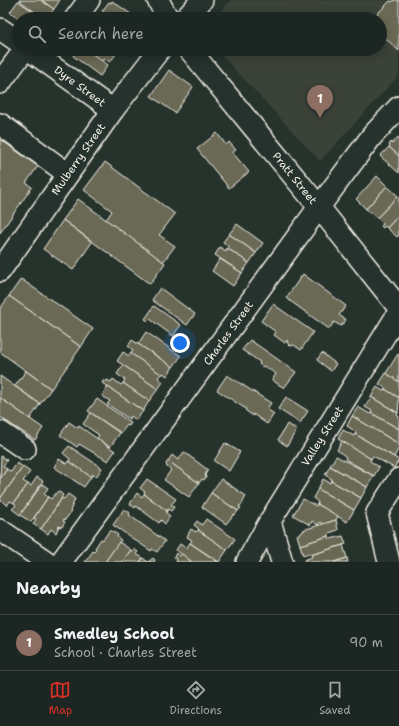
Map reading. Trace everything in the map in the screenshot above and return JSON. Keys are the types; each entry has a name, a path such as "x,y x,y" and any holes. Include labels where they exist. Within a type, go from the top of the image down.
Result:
{"street":[{"path":"80,12 89,0"},
{"path":"158,0 164,12"},
{"path":"191,12 202,0"},
{"path":"0,29 12,37"},
{"path":"0,83 20,56"},
{"name":"Dyre Street","path":"51,56 112,110"},
{"name":"Mulberry Street","path":"0,271 112,110 154,56"},
{"name":"Pratt Street","path":"195,56 319,207 399,308"},
{"name":"Charles Street","path":"61,562 319,207 372,136 399,107"},
{"path":"0,124 68,174"},
{"name":"Valley Street","path":"247,562 270,521 399,312"},
{"path":"0,432 25,449"},
{"path":"389,562 377,513 399,479"},
{"path":"270,521 282,562"},
{"path":"0,530 47,562"}],"shaded area":[{"path":"231,0 399,0 399,75 320,161 222,56 387,56 387,12 220,12"}],"building":[{"path":"19,0 41,0 54,9 52,12 35,12"},
{"path":"41,0 60,0 54,9"},
{"path":"394,0 399,0 399,51 387,40 387,12 379,12 390,1 392,2"},
{"path":"18,1 34,12 12,12 12,13 10,12"},
{"path":"112,1 128,12 102,11 109,2 111,3"},
{"path":"73,56 96,56 108,65 100,76"},
{"path":"95,56 114,56 110,62 104,58 102,61"},
{"path":"169,70 193,87 175,113 151,96"},
{"path":"217,133 226,145 229,142 236,150 232,152 249,172 229,188 197,149"},
{"path":"398,137 399,156 389,147 391,142 392,144"},
{"path":"0,139 38,166 26,183 32,187 0,233"},
{"path":"389,147 399,156 399,173 380,156"},
{"path":"105,162 175,214 159,235 175,246 163,262 106,220 112,211 84,190"},
{"path":"377,176 387,186 366,209 356,199"},
{"path":"387,186 398,196 377,218 366,209"},
{"path":"398,196 399,215 387,228 385,226 383,228 381,226 383,224 377,218"},
{"path":"78,199 165,263 150,284 63,220"},
{"path":"399,215 399,235 397,237 387,228"},
{"path":"63,220 92,242 73,270 43,249"},
{"path":"237,224 263,243 256,253 229,234"},
{"path":"229,234 256,253 249,263 227,248 229,247 223,242"},
{"path":"220,247 226,251 227,248 249,263 242,273 215,255"},
{"path":"220,259 242,273 233,286 212,271"},
{"path":"303,274 346,306 339,315 346,320 341,326 334,322 329,329 286,298"},
{"path":"21,279 93,329 81,347 9,296"},
{"path":"160,288 195,314 187,325 152,300"},
{"path":"9,296 81,347 51,389 0,352 0,309"},
{"path":"273,304 313,332 301,350 294,345 290,346 287,340 285,343 274,335 276,332 261,321"},
{"path":"154,306 181,325 173,336 150,319 148,321 145,319"},
{"path":"146,332 181,356 173,367 138,344"},
{"path":"132,340 173,367 167,376 163,373 162,375 130,353 133,350 128,346"},
{"path":"250,340 296,372 284,388 272,380 276,374 264,366 263,367 259,364 260,362 242,350"},
{"path":"123,352 129,356 130,353 161,374 158,378 163,382 158,389 117,361"},
{"path":"322,353 336,364 331,371 317,360"},
{"path":"398,354 399,355 399,382 386,373"},
{"path":"123,365 158,389 149,401 123,383 125,380 117,374"},
{"path":"26,371 51,389 40,404 15,386"},
{"path":"386,373 399,382 399,398 379,384"},
{"path":"227,375 271,403 267,409 274,414 267,424 253,414 253,416 245,410 246,409 217,390"},
{"path":"0,376 40,404 30,419 0,398"},
{"path":"113,379 121,385 123,383 149,401 143,411 102,383 104,380 106,382 107,380 111,382"},
{"path":"108,387 143,411 136,420 131,416 129,419 107,404 110,401 102,396"},
{"path":"377,387 383,391 385,389 399,398 398,413 371,397"},
{"path":"286,397 308,411 300,423 278,409"},
{"path":"371,397 398,413 399,429 371,413 372,411 365,407"},
{"path":"0,398 43,428 35,440 0,417"},
{"path":"97,399 131,423 129,426 127,425 121,433 88,411"},
{"path":"358,407 399,429 399,444 352,416"},
{"path":"91,413 120,433 110,447 97,439 99,435 83,424"},
{"path":"352,416 399,444 399,448 394,457 355,434 356,432 347,426"},
{"path":"69,422 78,428 79,426 115,451 108,461 79,444 77,447 60,435"},
{"path":"287,424 297,429 287,446 278,440"},
{"path":"343,430 354,436 355,434 399,460 394,468 373,456 371,459 338,439"},
{"path":"342,441 371,459 370,461 379,467 374,476 345,459 346,457 337,450"},
{"path":"225,443 240,452 229,471 214,461"},
{"path":"69,446 102,468 96,477 92,474 91,477 69,461 70,459 63,453"},
{"path":"184,452 208,470 204,480 202,479 199,483 168,461 172,455 178,460"},
{"path":"1,456 7,460 3,466 7,469 0,479"},
{"path":"336,456 374,476 367,487 330,466"},
{"path":"59,459 67,464 69,461 91,477 84,487 54,467"},
{"path":"168,461 199,483 189,497 164,480 171,470 166,464"},
{"path":"17,463 23,467 0,499 0,479 7,469 11,472"},
{"path":"330,466 367,487 361,498 331,481 332,479 325,475"},
{"path":"23,467 30,472 23,481 28,484 14,503 10,501 7,506 0,499"},
{"path":"37,477 43,481 20,515 12,509 16,505 14,503 28,484 31,486"},
{"path":"147,479 176,499 171,505 174,507 171,511 168,509 167,511 144,494 145,492 140,488"},
{"path":"221,479 246,496 239,507 241,508 238,511 211,493"},
{"path":"323,479 330,483 331,481 361,498 354,510 318,489"},
{"path":"42,484 48,488 44,494 48,497 31,522 20,515"},
{"path":"318,489 354,510 347,522 317,504 318,502 313,498"},
{"path":"58,491 63,495 62,498 41,529 33,524 36,519 34,518 48,497 51,499"},
{"path":"137,493 142,497 144,494 167,511 166,513 170,516 165,524 161,520 159,523 136,506 135,508 130,504"},
{"path":"211,493 238,511 226,524 202,507"},
{"path":"68,494 75,499 70,511 71,512 65,520 64,519 63,521 65,522 62,527 59,526 56,533 51,529 48,534 41,529 62,498 64,499"},
{"path":"303,499 316,506 317,504 338,516 336,520 324,524 320,522 318,525 312,521 310,525 293,515"},
{"path":"124,509 130,513 129,515 165,541 157,552 152,549 151,551 113,525"},
{"path":"206,519 235,539 227,550 198,530 199,529 194,525 197,521 202,525"},
{"path":"336,520 338,530 329,533 329,536 300,545 297,535 304,531 303,530"},
{"path":"191,529 196,532 198,530 227,550 219,562 190,543 192,540 187,537"},
{"path":"109,531 112,531 118,535 117,537 121,540 105,562 85,562 93,551 94,552 101,539 103,540"},
{"path":"329,536 330,539 343,536 346,544 311,555 310,553 303,555 300,545"},
{"path":"119,542 131,550 122,562 105,562"},
{"path":"190,543 218,562 192,562 176,550 180,544 186,548"},
{"path":"343,545 347,558 334,562 305,562 304,560 312,557 311,555"},
{"path":"134,549 138,552 136,554 143,558 140,562 122,562 131,550 133,552"},
{"path":"176,553 180,556 182,554 192,562 176,562 177,560 174,557"},
{"path":"143,558 148,562 140,562"},
{"path":"153,558 155,560 154,562 148,562"},
{"path":"347,558 348,562 334,562"}],"place":[{"name":"Smedley School","path":"320,118"}]}
